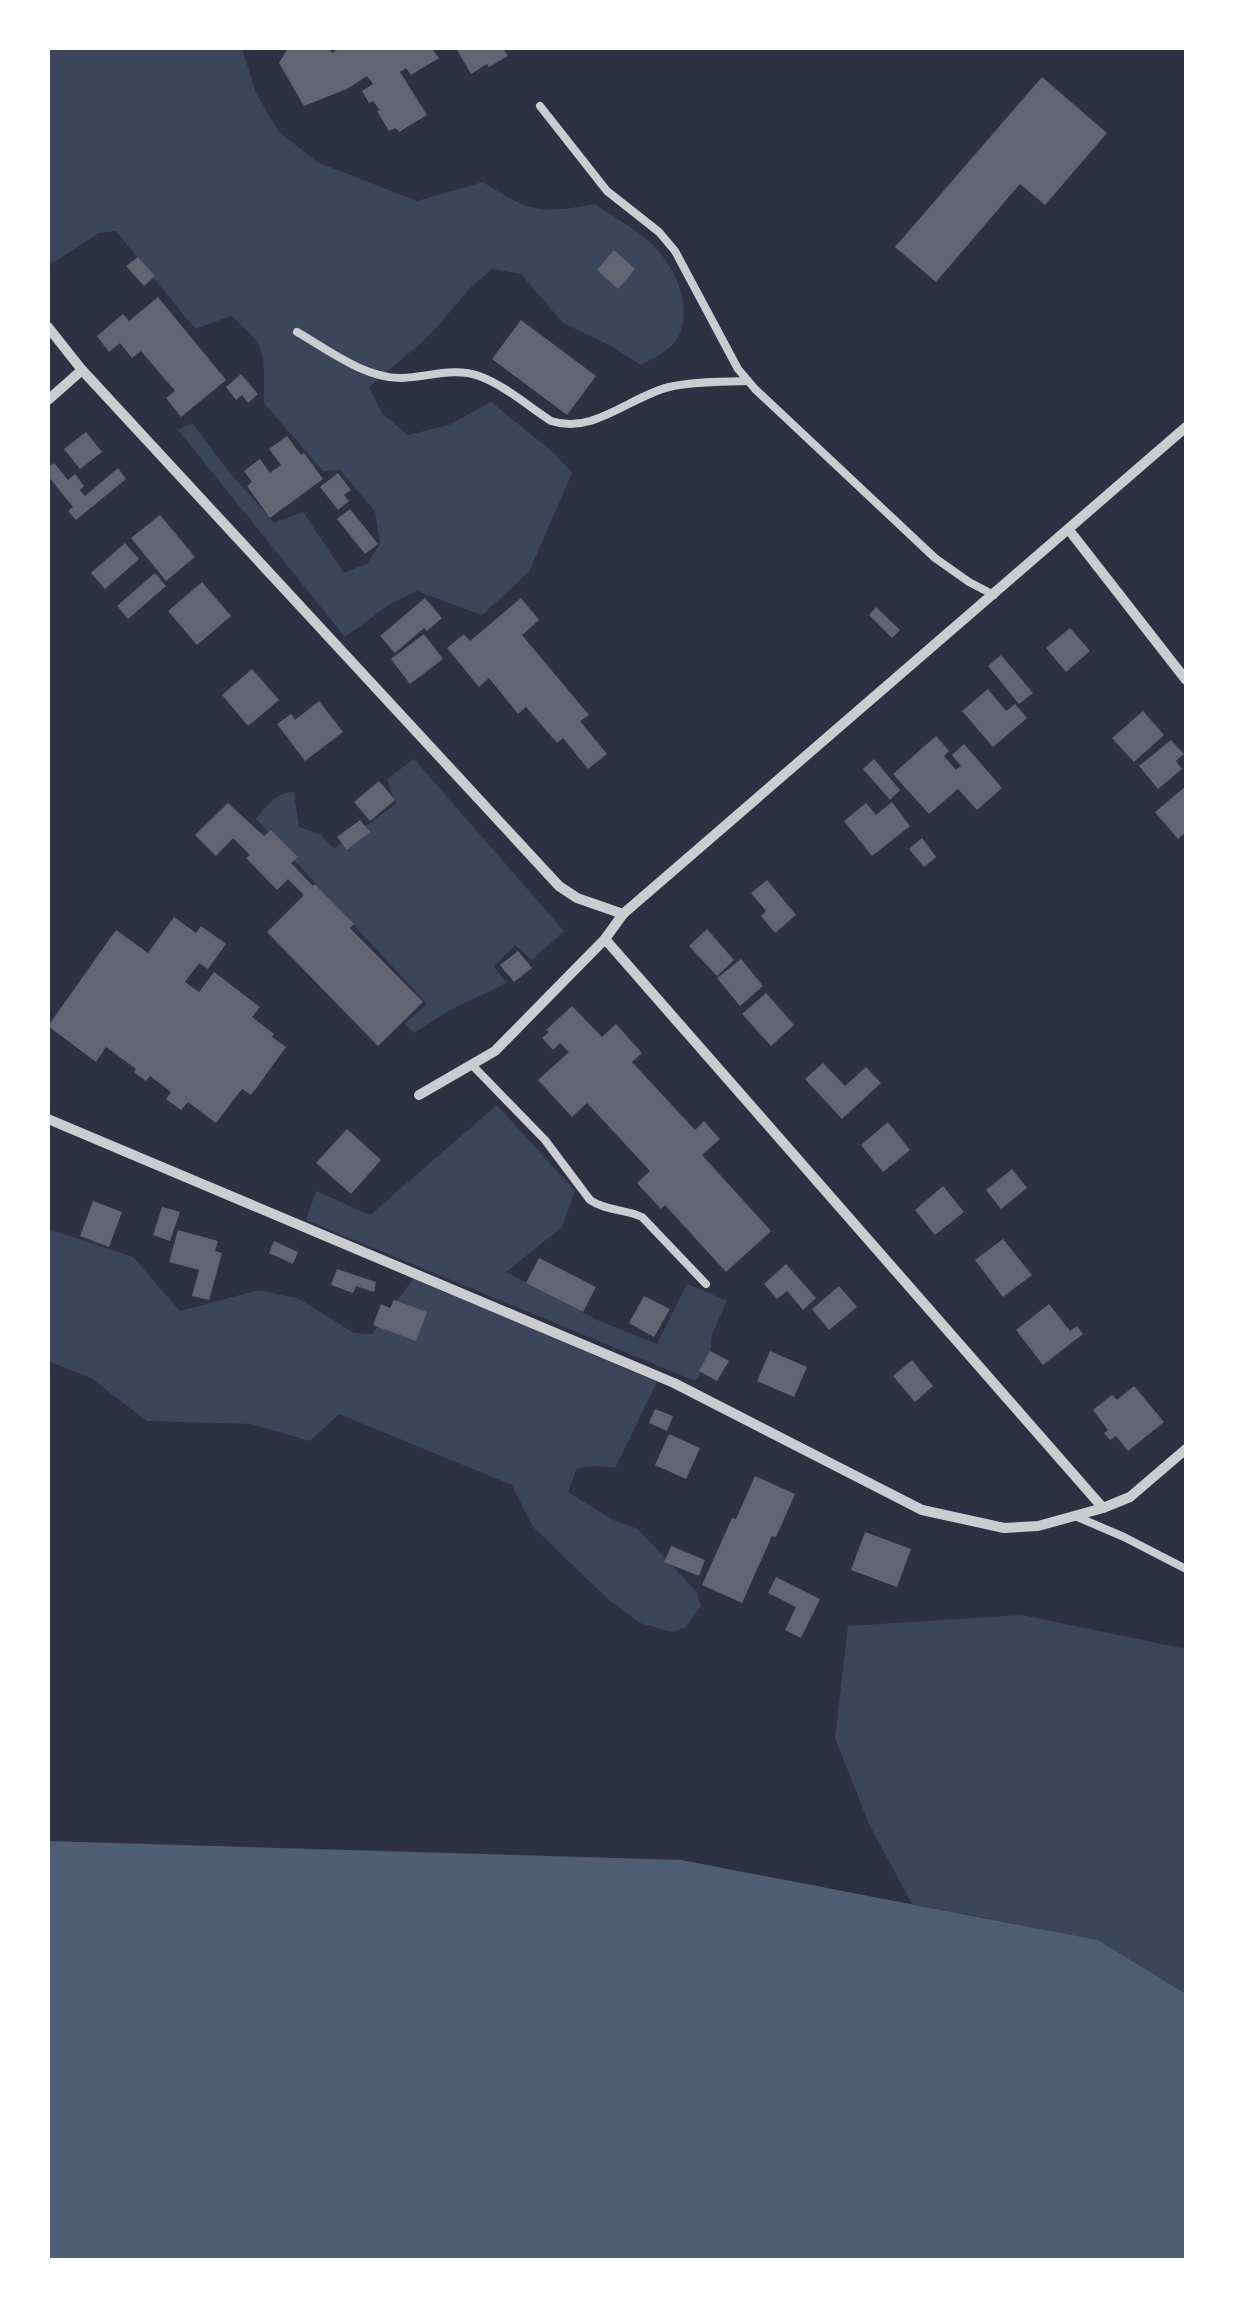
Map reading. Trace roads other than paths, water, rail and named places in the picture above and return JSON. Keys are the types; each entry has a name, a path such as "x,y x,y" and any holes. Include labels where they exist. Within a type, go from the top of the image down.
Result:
{"street":[{"path":"48,327 82,370 559,886 577,898 623,914"},
{"path":"48,400 82,370"},
{"path":"419,1095 495,1051 606,939 623,914 1186,427"},
{"path":"1068,530 1186,680"},
{"path":"606,939 1103,1508"},
{"path":"48,1119 674,1383 922,1510 1004,1528 1038,1526 1130,1497 1186,1448"}],"lane":[{"path":"540,106 607,191 675,251 738,370 748,381 935,558 994,595"},
{"path":"296,332 382,376 464,372 480,376 562,425 588,422 666,388 748,381"},
{"path":"473,1066 545,1140 590,1200 600,1207 642,1217 706,1284"},
{"path":"1075,1516 1124,1536 1186,1569"}]}
